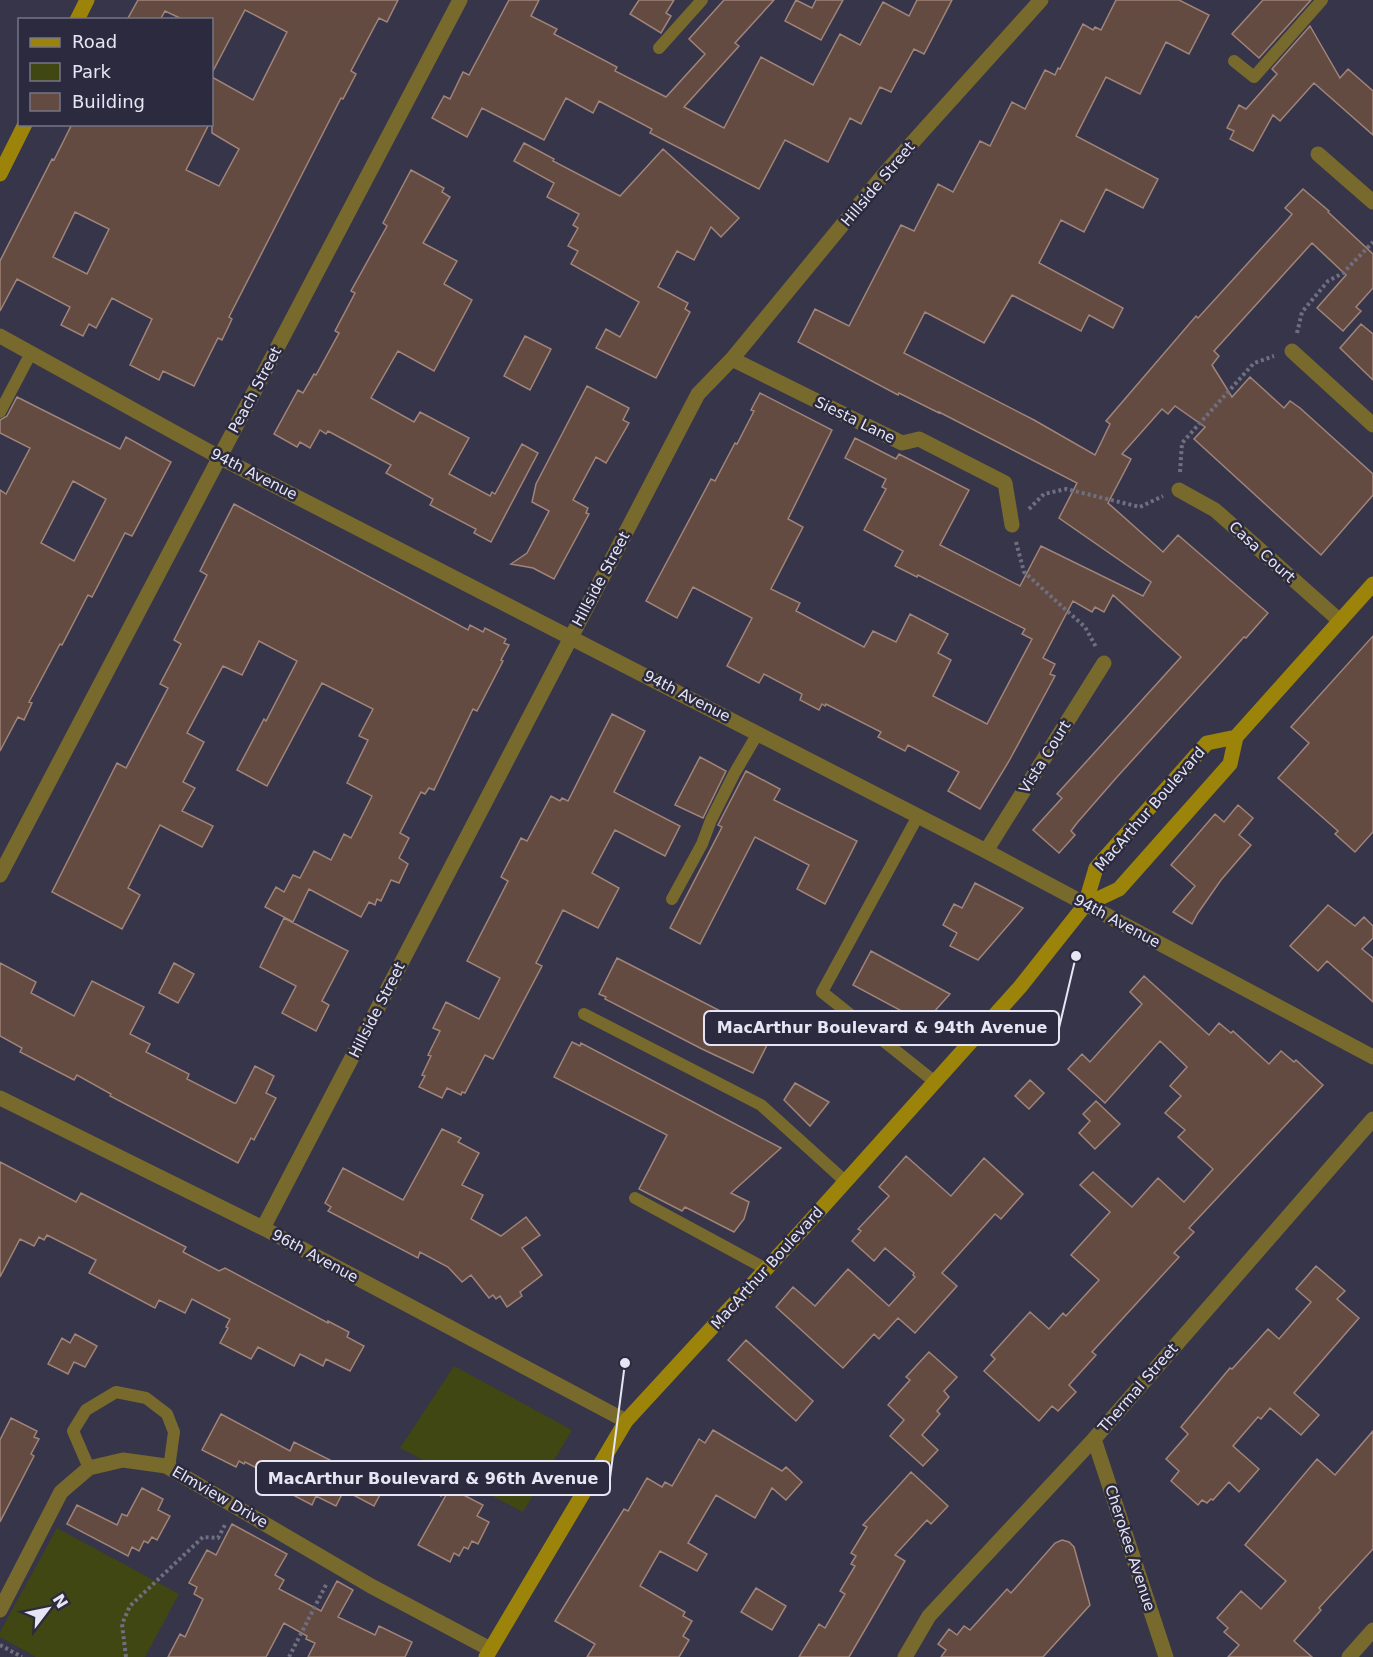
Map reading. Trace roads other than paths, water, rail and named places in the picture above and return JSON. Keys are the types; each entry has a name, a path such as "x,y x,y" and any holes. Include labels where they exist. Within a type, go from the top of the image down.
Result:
{"main road":[{"path":"78,18 87,0"},
{"path":"0,174 24,126"},
{"name":"MacArthur Boulevard","path":"1085,904 1119,889 1230,764 1236,737 1373,584"},
{"name":"MacArthur Boulevard","path":"488,1653 626,1421 846,1182 1026,979 1085,904 1096,868 1206,743 1236,737"}],"street":[{"name":"Peach Street","path":"0,875 460,0"},
{"name":"Hillside Street","path":"263,1228 698,394 732,359 885,173 1041,0"},
{"path":"1318,154 1373,202"},
{"name":"94th Avenue","path":"0,336 219,457 986,851 1373,1057"},
{"path":"1293,351 1373,425"},
{"name":"Siesta Lane","path":"732,359 902,443 919,439 1005,483 1012,525"},
{"name":"Casa Court","path":"1179,490 1215,510 1340,621"},
{"name":"Vista Court","path":"986,851 1104,663"},
{"name":"96th Avenue","path":"0,1098 263,1228 626,1421"},
{"name":"Thermal Street","path":"905,1657 929,1616 1094,1439 1373,1119"},
{"name":"Cherokee Avenue","path":"1094,1439 1166,1657"},
{"name":"Elmview Drive","path":"0,1610 61,1492 89,1468 123,1460 169,1468 488,1653"},
{"path":"1349,1657 1373,1630"}],"lane":[{"path":"659,48 702,0"},
{"path":"1234,61 1254,77 1322,0"},
{"path":"0,412 31,353"},
{"path":"672,899 702,844 734,774 758,733"},
{"path":"918,816 822,992 935,1082"},
{"path":"584,1014 761,1105 846,1182"},
{"path":"635,1198 766,1269"},
{"path":"89,1468 74,1431 86,1410 116,1392 146,1398 167,1414 174,1432 169,1468"}],"place":[{"name":"MacArthur Boulevard & 94th Avenue","path":"1076,956"},
{"name":"MacArthur Boulevard & 96th Avenue","path":"625,1363"}]}
